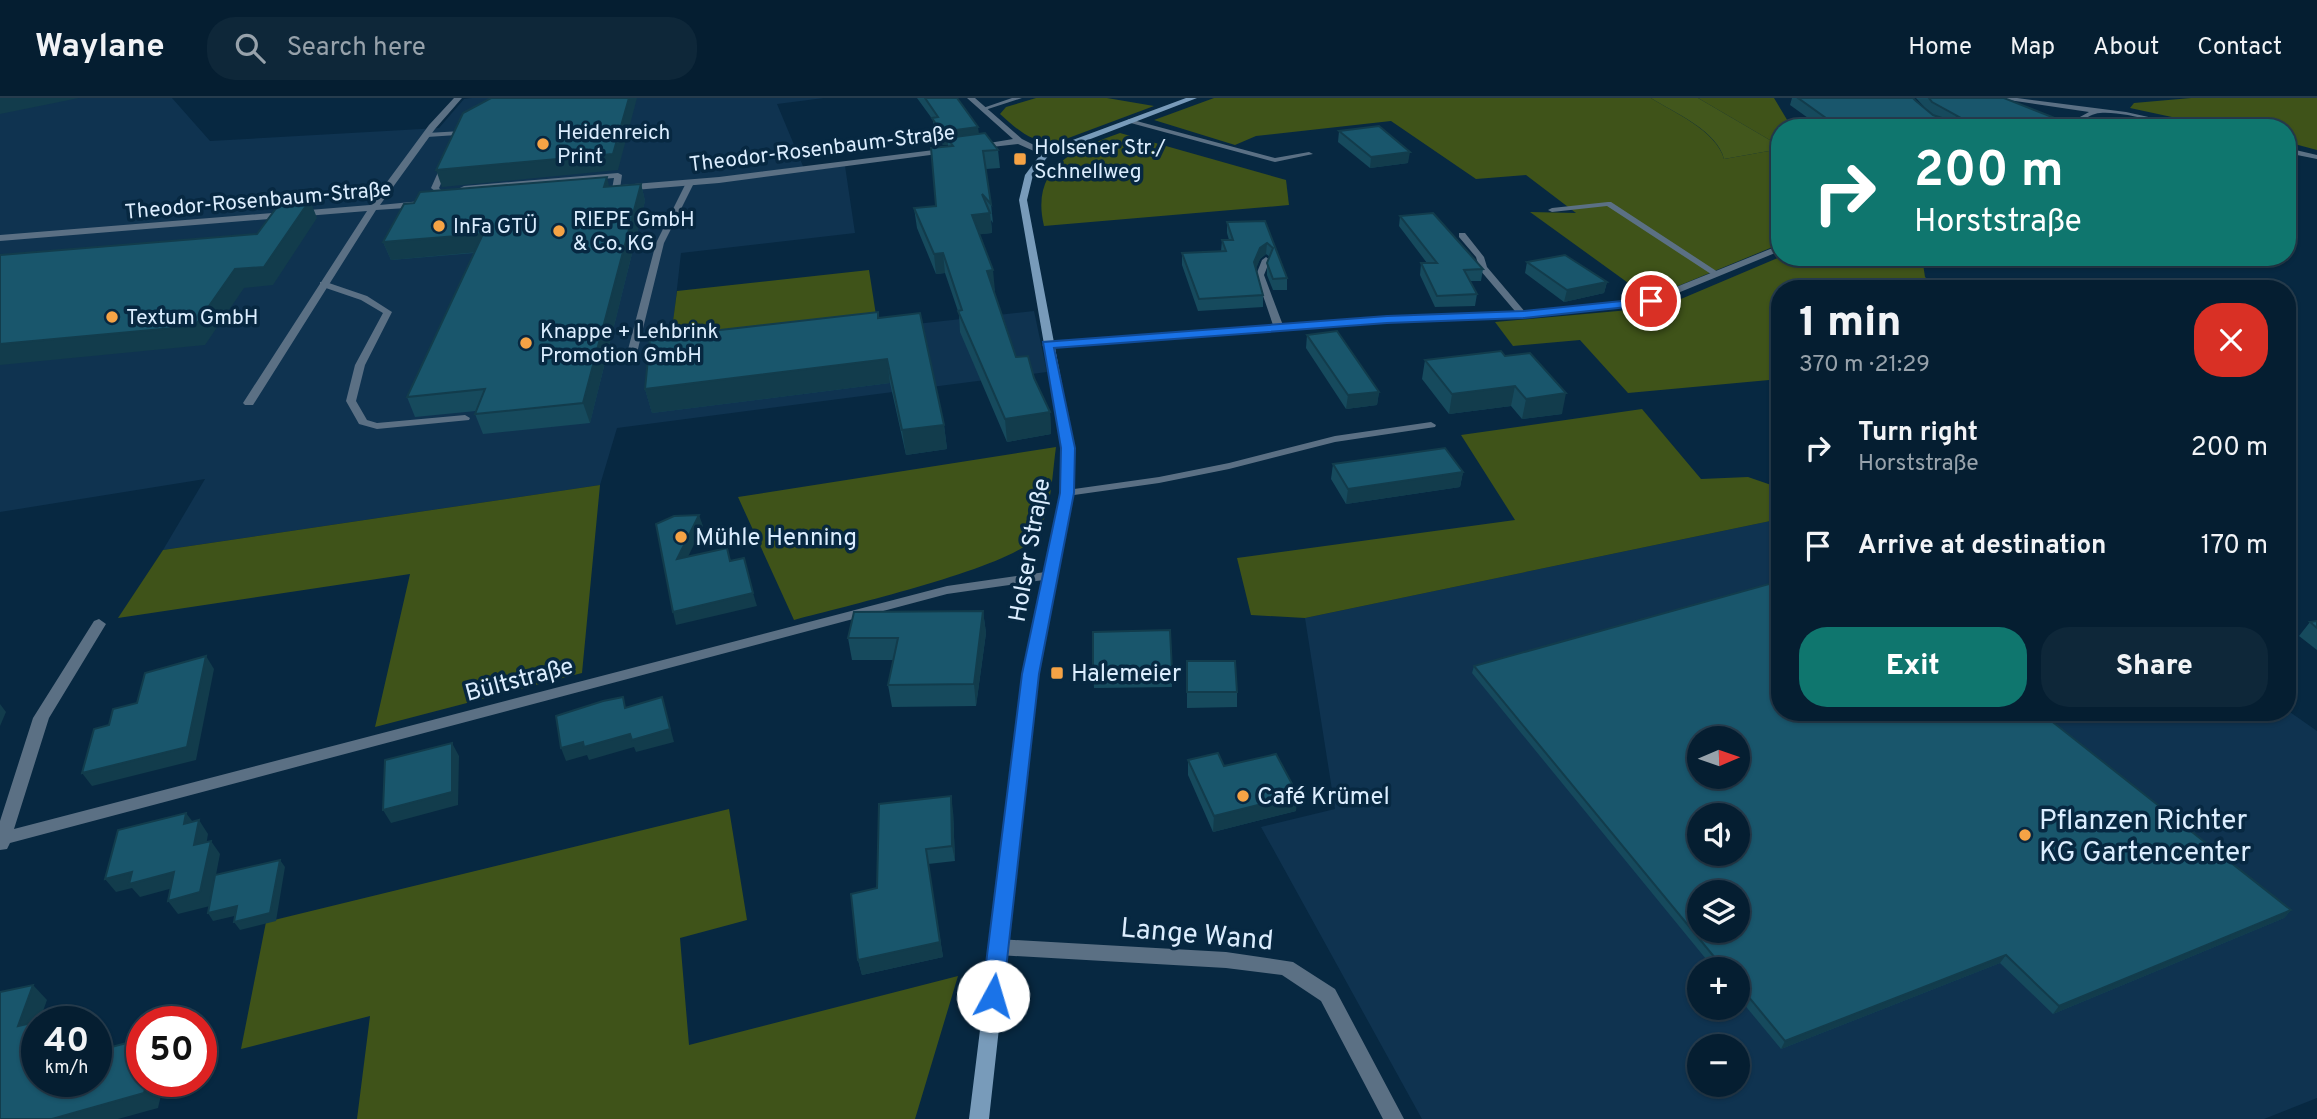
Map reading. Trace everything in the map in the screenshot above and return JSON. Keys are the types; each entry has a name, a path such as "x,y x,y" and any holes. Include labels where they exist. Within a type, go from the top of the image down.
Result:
{"main road":[{"path":"1046,153 1193,98"},
{"name":"Holser Straße","path":"979,1119 1031,674 1067,493 1068,448 1047,345 1023,201 1029,175 1046,153"}],"street":[{"path":"249,403 373,208 426,135 458,98"},
{"path":"971,98 1019,141 1046,153"},
{"path":"1999,98 2098,110 2146,119"},
{"path":"2081,119 2098,110"},
{"name":"Theodor-Rosenbaum-Straße","path":"968,148 1019,141"},
{"name":"Theodor-Rosenbaum-Straße","path":"603,190 690,183 956,149"},
{"path":"2296,152 2317,157"},
{"name":"Theodor-Rosenbaum-Straße","path":"0,238 373,208 439,198"},
{"path":"1047,345 1523,314 1651,301 1771,252"},
{"name":"Bültstraße","path":"1,841 947,590 1052,575"},
{"path":"1,841 41,718 99,624"},
{"name":"Lange Wand","path":"998,947 1226,960 1286,968 1328,995 1394,1119"}],"lane":[{"path":"983,109 1019,98"},
{"path":"1129,121 1275,160 1309,154"},
{"path":"426,135 462,133 455,145"},
{"path":"449,158 436,183 439,198 466,188 618,176 616,189"},
{"path":"630,361 660,243 690,183"},
{"path":"1552,210 1608,204 1717,274"},
{"path":"1461,235 1480,257 1483,268 1523,314"},
{"path":"1266,260 1260,275 1279,328"},
{"path":"323,284 365,298 388,312 360,365 351,401 363,422 377,426 465,418"},
{"path":"1067,493 1159,480 1229,466 1335,439 1431,425"}],"shaded area":[{"path":"0,98 172,98 210,141 439,128 464,99 472,98 824,98 777,104 805,171 845,166 855,233 681,253 670,351 1034,311 1047,372 617,428 600,485 163,550 205,479 0,512"},
{"path":"1771,521 1771,721 2296,721 2296,716 2317,731 2317,1098 2264,1119 1422,1119 1261,827 1335,809 1305,618"}],"green space":[{"path":"1036,98 1107,98 1154,106 1055,143 1031,138 1000,114 1006,107"},
{"path":"1214,98 1651,98 1704,131 1720,149 1724,159 1771,151 1771,248 1649,298 1530,212 1576,213 1526,175 1476,179 1391,121 1256,136 1235,145 1154,120"},
{"path":"1651,98 1698,98 1771,141 1771,151 1724,159 1713,140 1682,116"},
{"path":"1698,98 1774,98 1787,119 1771,119 1771,141"},
{"path":"2191,98 2317,98 2317,150 2296,144 2296,119 2181,119 2130,108 2134,103"},
{"path":"1120,133 1286,180 1289,205 1044,226 1041,206 1043,189 1050,175 1072,154"},
{"path":"1771,261 1771,266 1923,266 1928,280 1771,280 1771,380 1628,393 1580,340 1513,346 1495,322 1662,307"},
{"path":"869,270 878,328 669,352 677,291"},
{"path":"1642,409 1701,479 1748,477 1771,485 1771,521 1305,618 1251,615 1237,558 1515,520 1461,435"},
{"path":"1056,447 1045,515 1036,536 1022,548 996,561 924,585 794,620 738,497"},
{"path":"600,485 582,673 375,727 410,574 118,618 163,550"},
{"path":"729,809 747,920 680,938 689,1045 958,976 915,1119 357,1119 370,1016 241,1049 266,922"}],"building":[{"name":"Heidenreich Print","path":"491,98 629,98 613,154 436,170 463,113"},
{"path":"925,98 957,98 978,127 941,132 932,118 938,117"},
{"path":"1798,98 1913,98 1933,115 1945,119 1827,119"},
{"path":"1929,98 2004,98 2057,119 1952,119 1959,117"},
{"path":"1379,126 1410,152 1371,157 1339,131"},
{"path":"985,133 998,150 983,151 991,204 982,194 990,213 972,215 993,270 987,271 1016,357 1028,356 1034,378 1050,412 1005,419 958,311 962,310 943,253 934,254 914,208 936,206 931,148 953,146 947,138"},
{"path":"607,177 604,187 641,184 583,403 475,414 485,389 407,397 483,234 383,242 404,204 414,203 420,192"},
{"name":"Textum GmbH","path":"310,200 264,267 235,269 195,326 0,344 0,255 257,234 280,203"},
{"path":"1433,213 1483,269 1464,270 1477,294 1437,296 1421,263 1437,263 1400,216"},
{"path":"1265,221 1287,278 1273,279 1267,263 1273,248 1267,243 1260,248 1254,262 1263,295 1199,299 1182,253 1226,251 1222,240 1233,240 1227,222"},
{"path":"1565,255 1607,282 1567,290 1527,262"},
{"path":"878,312 878,318 920,313 944,425 902,430 887,359 645,389 650,338"},
{"path":"1337,331 1379,392 1348,395 1307,335"},
{"path":"1501,351 1505,356 1530,353 1566,393 1526,399 1515,386 1452,394 1425,360"},
{"path":"1445,448 1463,472 1348,489 1333,464"},
{"path":"699,515 677,559 727,548 730,561 744,558 753,593 673,612 656,524 674,516"},
{"name":"Pflanzen Richter KG Gartencenter","path":"1771,584 1771,721 2051,721 2291,910 2059,1006 2006,955 1785,1041 1750,999 1750,957 1714,957 1703,943 1750,943 1750,880 1687,880 1687,924 1474,666"},
{"path":"983,611 974,684 888,685 898,638 848,638 854,612"},
{"path":"1170,630 1172,671 1093,673 1093,632"},
{"path":"206,656 187,747 82,773 94,729 109,725 113,709 137,703 145,673"},
{"path":"1187,661 1235,661 1237,692 1187,692"},
{"path":"623,697 625,708 662,697 670,729 632,740 630,734 584,747 583,742 561,748 556,716"},
{"path":"452,743 452,792 383,810 385,760"},
{"name":"Café Krümel","path":"1218,753 1224,766 1276,754 1298,795 1214,816 1188,760"},
{"path":"951,796 952,846 926,849 940,942 858,960 851,894 877,888 879,804"},
{"path":"186,813 184,824 199,820 194,845 211,841 200,892 168,901 174,872 129,884 132,872 105,879 118,830"},
{"path":"280,860 270,913 234,922 237,906 208,913 215,875"},
{"path":"33,985 25,1006 21,1006 18,1026 21,1025 21,1097 112,1097 112,1047 126,1043 126,1097 130,1097 52,1119 0,1119 0,992"}],"place":[{"name":"Heidenreich Print","path":"543,144"},
{"name":"Holsener Str./ Schnellweg","path":"1020,159"},
{"name":"InFa GTÜ","path":"439,226"},
{"name":"RIEPE GmbH & Co. KG","path":"559,231"},
{"name":"Textum GmbH","path":"112,317"},
{"name":"Knappe + Lehbrink Promotion GmbH","path":"526,343"},
{"name":"Mühle Henning","path":"681,537"},
{"name":"Halemeier","path":"1057,673"},
{"name":"Café Krümel","path":"1243,796"},
{"name":"Pflanzen Richter KG Gartencenter","path":"2025,835"}],"route":[{"path":"993,996 1031,674 1067,493 1068,448 1047,345 1387,320 1502,316 1651,301"}]}
